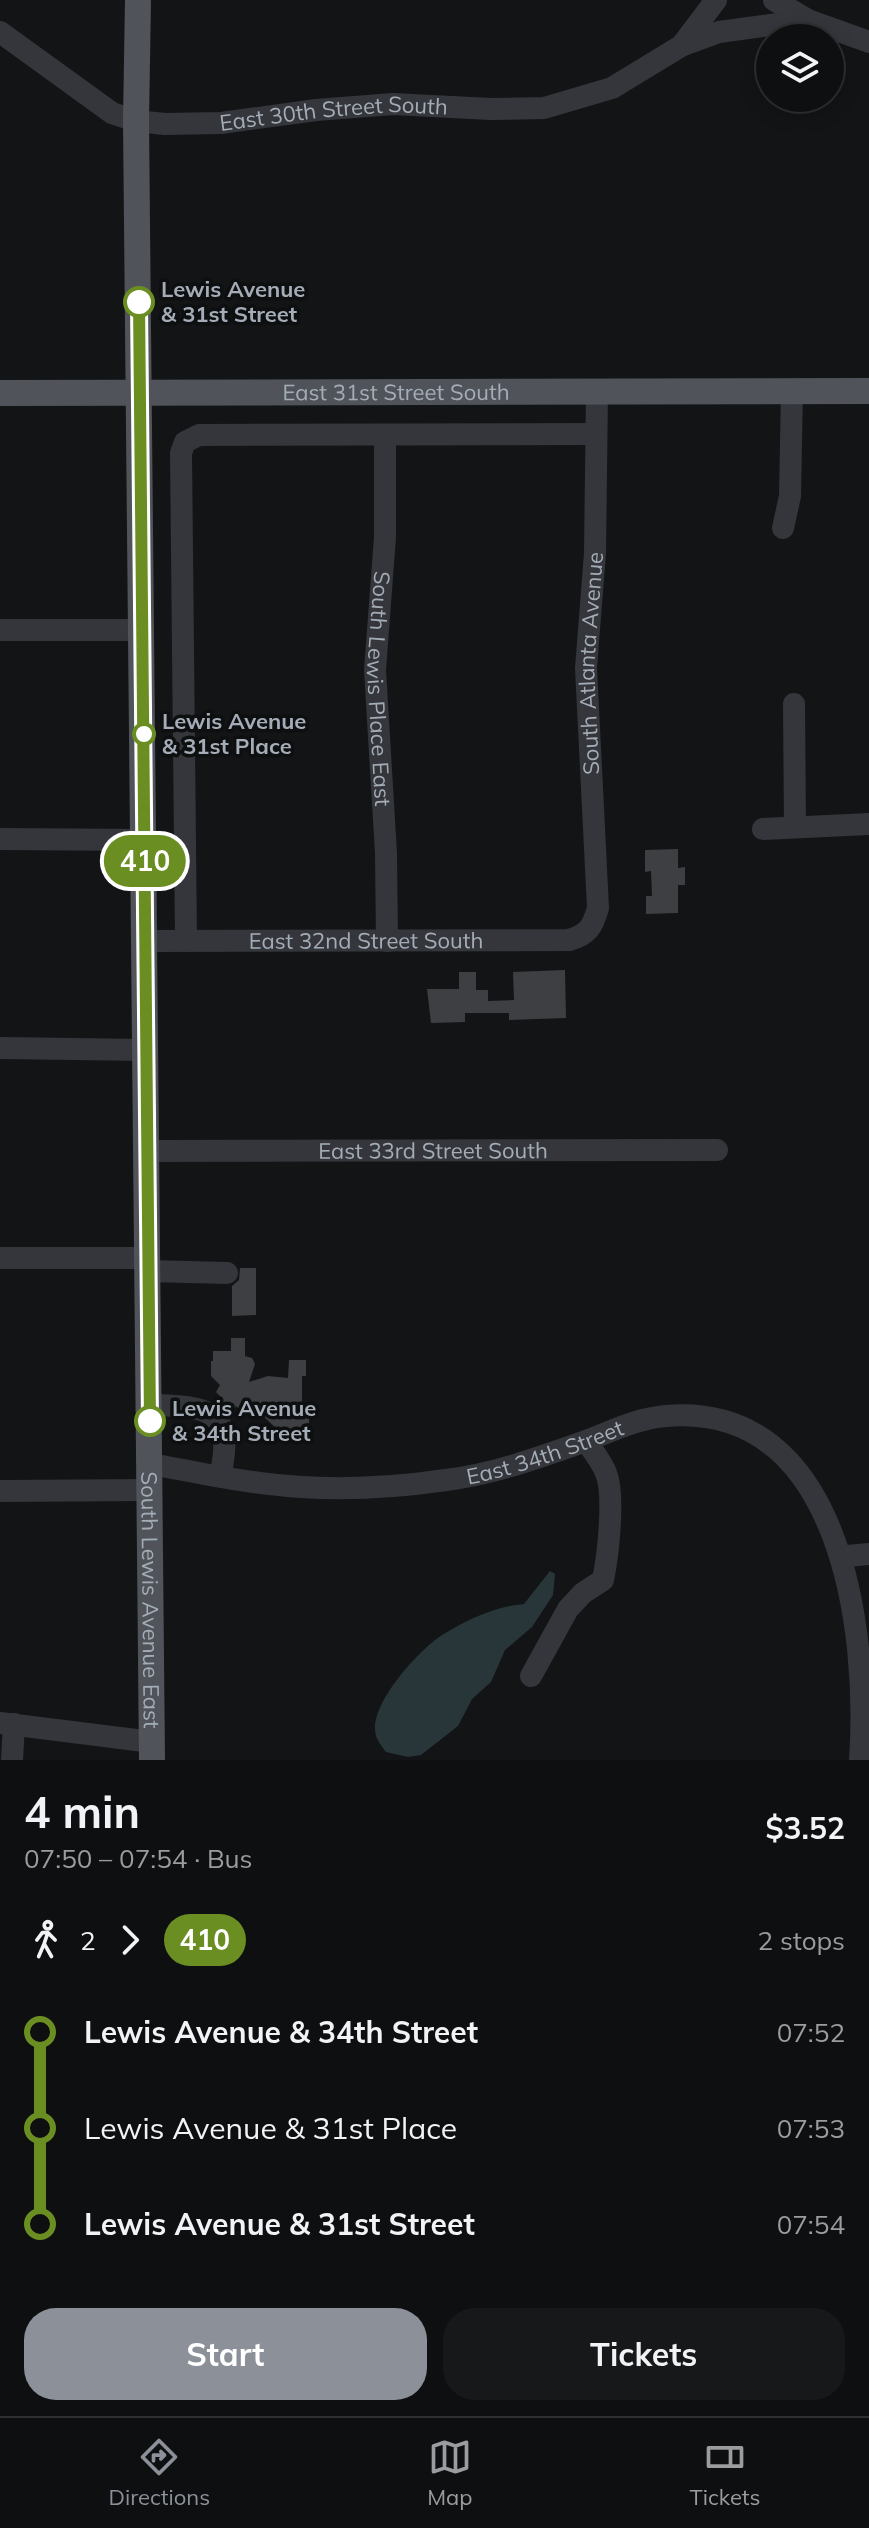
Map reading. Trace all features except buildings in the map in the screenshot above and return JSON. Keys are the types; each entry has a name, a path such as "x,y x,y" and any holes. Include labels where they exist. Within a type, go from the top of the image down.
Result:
{"main road":[{"name":"South Lewis Avenue East","path":"138,0 136,121 152,1751"},
{"name":"East 31st Street South","path":"0,393 869,391"}],"street":[{"name":"East 30th Street South","path":"681,46 716,0"},
{"name":"East 30th Street South","path":"774,0 808,20 869,42"},
{"name":"East 30th Street South","path":"0,32 112,113 136,121 165,124 221,123 316,110 393,104 491,109 544,108 612,88 681,46 719,32 808,20"},
{"path":"783,528 790,496 792,391"},
{"name":"South Atlanta Avenue","path":"586,933 594,925 598,908 586,668 595,553 597,392"},
{"name":"East 31st Street South","path":"186,941 181,453 185,442 199,435 596,434"},
{"name":"South Lewis Place East","path":"385,435 385,537 375,670 386,853 387,941"},
{"path":"0,630 141,630"},
{"path":"794,704 795,826"},
{"path":"763,829 869,824"},
{"path":"0,839 145,840"},
{"name":"East 32nd Street South","path":"146,941 569,940 586,933"},
{"path":"0,1048 146,1050"},
{"name":"East 33rd Street South","path":"147,1151 717,1150"},
{"path":"0,1258 149,1265 227,1273"},
{"path":"150,1405 198,1408 210,1413 222,1426 226,1439 220,1476"},
{"name":"East 34th Street","path":"0,1491 150,1477 220,1476 300,1487 389,1486 449,1480 519,1464 643,1419 667,1416 711,1418 747,1429 762,1437 800,1469 858,1555 867,1672 867,1703 860,1760"},
{"path":"531,1676 568,1609 583,1593 603,1580 609,1547 607,1475 586,1441"},
{"path":"12,1760 7,1724 152,1751"}],"shaded area":[{"path":"550,1571 555,1574 553,1595 532,1627 505,1650 491,1682 472,1699 458,1726 421,1755 408,1757 386,1752 376,1736 375,1724 387,1695 409,1666 432,1642 461,1624 492,1611 524,1604"}],"bus line":[{"name":"410","path":"139,302 150,1421"}],"place":[{"name":"Lewis Avenue & 31st Street","path":"139,302"},
{"name":"Lewis Avenue & 31st Place","path":"144,734"},
{"name":"Lewis Avenue & 34th Street","path":"150,1421"}]}
